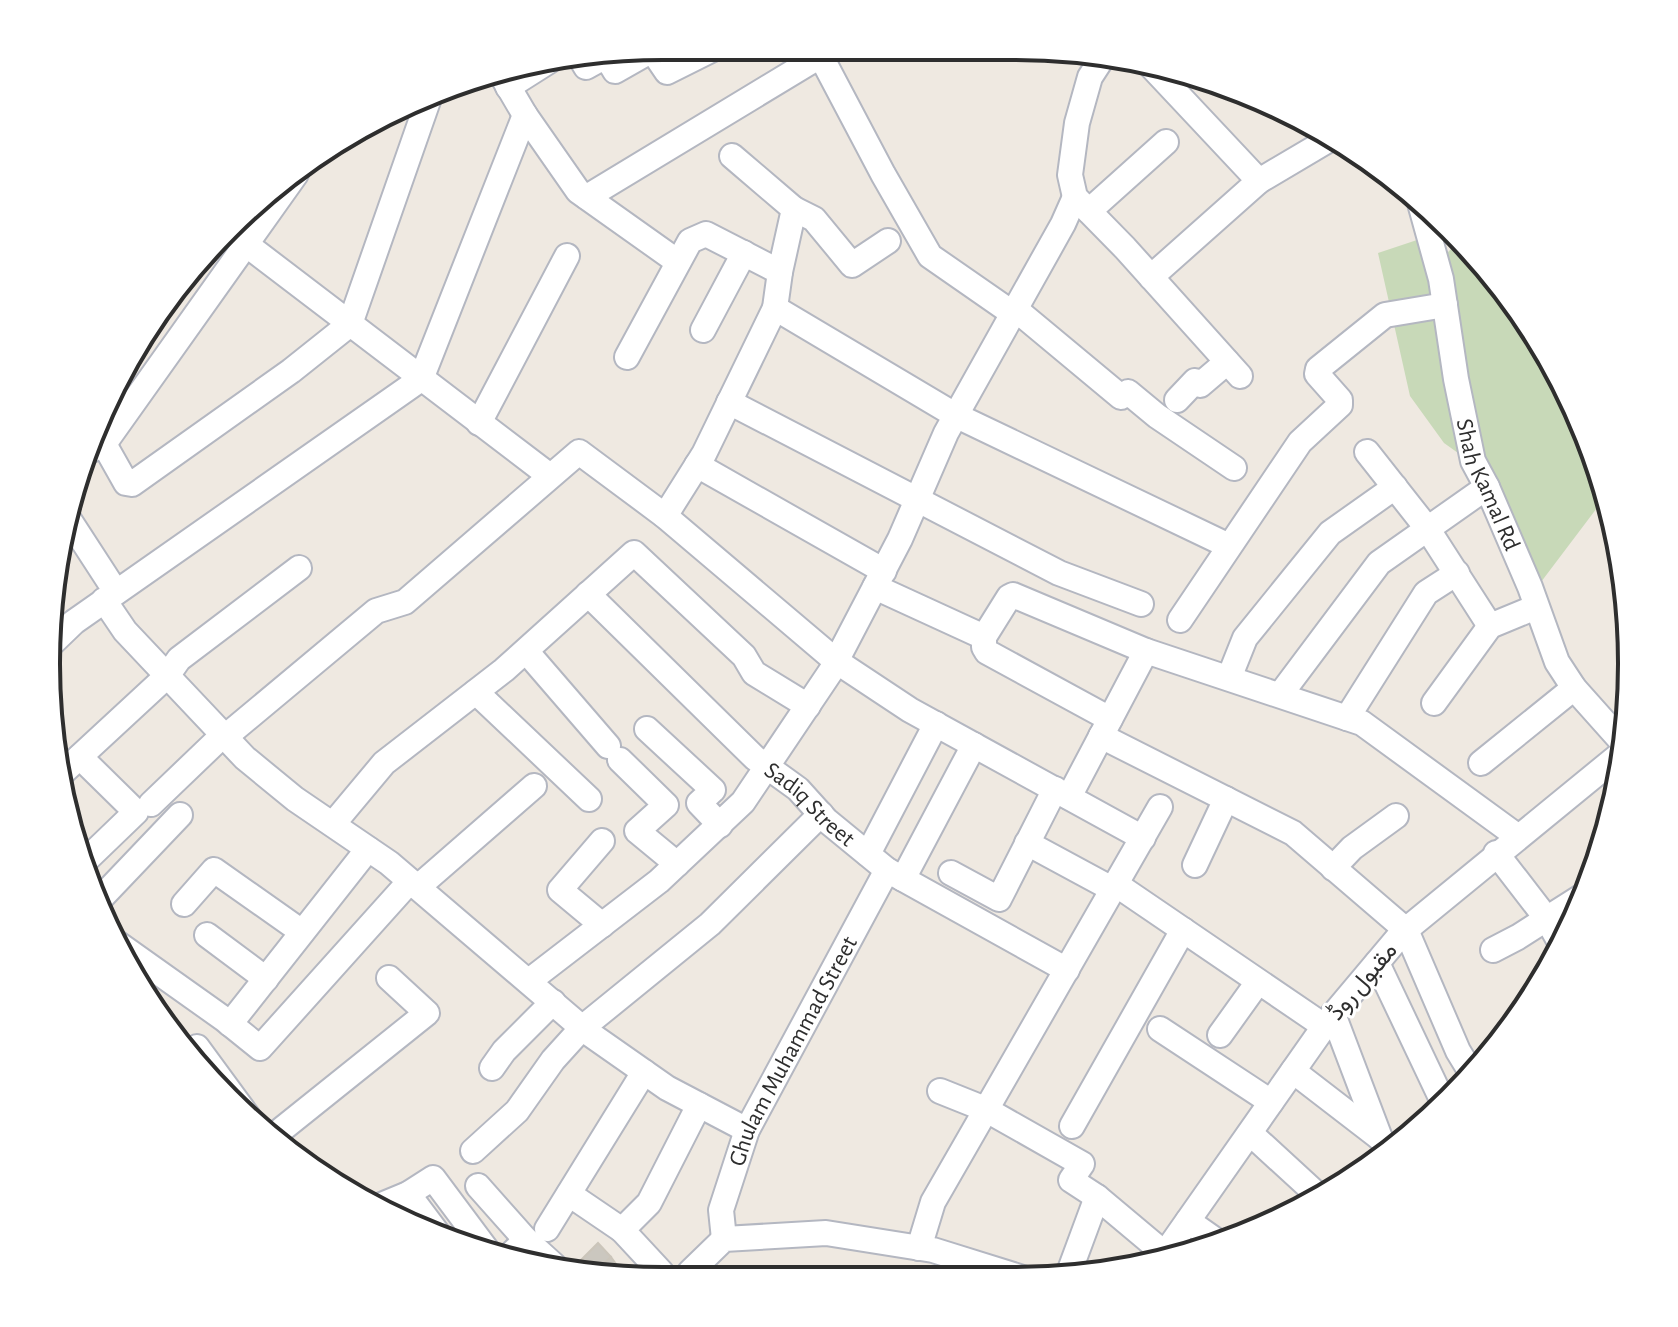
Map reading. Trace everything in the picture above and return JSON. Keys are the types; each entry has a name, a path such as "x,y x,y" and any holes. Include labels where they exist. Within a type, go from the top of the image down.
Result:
{"street":[{"path":"659,60 667,72 691,60"},
{"path":"587,197 805,60"},
{"path":"822,60 930,256 1013,311 1121,397 1128,392 1157,416 1234,468"},
{"path":"610,62 615,71 633,61"},
{"path":"1097,66 1090,77 1077,123 1070,175 1082,204 1233,369 1200,385 1195,381 1177,400"},
{"path":"1163,79 1259,181"},
{"path":"505,82 578,191 678,262"},
{"path":"99,452 126,483 132,484 291,371 350,324 425,110"},
{"path":"61,635 110,596 421,379 525,115"},
{"path":"529,981 677,864 743,802 836,661 917,501 955,415 1063,224 1082,204 1166,142"},
{"path":"1151,277 1259,181 1321,144"},
{"path":"732,156 794,209 814,219 852,265 888,241"},
{"path":"665,516 697,465 775,308 794,209"},
{"path":"105,436 247,245 260,215"},
{"name":"Shah Kamal Rd","path":"1425,222 1441,279 1456,379 1473,461 1487,487 1557,662 1574,688 1614,733"},
{"path":"627,357 690,241 706,234 780,272"},
{"path":"247,245 550,476"},
{"path":"703,330 744,253"},
{"path":"479,423 567,256"},
{"path":"1180,620 1300,442 1340,405 1340,400 1317,374 1318,369 1385,315 1445,305"},
{"path":"775,308 955,415 1229,546"},
{"path":"729,402 1059,573 1141,604"},
{"path":"151,804 224,736 376,611 405,602 579,452 665,516 836,661 910,710 1143,838"},
{"path":"1367,452 1427,528 1490,626"},
{"path":"697,465 879,579 984,637"},
{"path":"1229,678 1245,638 1330,533 1395,487"},
{"path":"1280,695 1379,563 1487,487"},
{"path":"75,532 125,631 245,758 295,799 414,884 582,1028 667,1088 747,1130"},
{"path":"333,824 384,763 526,651 636,553 744,656 754,673 808,706"},
{"path":"69,766 167,676 179,659 299,568"},
{"path":"1347,718 1426,593 1457,573"},
{"name":"Sadiq Street","path":"588,594 755,758 798,789 821,814 886,868 1067,970"},
{"path":"1466,1064 1406,930 1293,833 1226,799 987,652 984,637 1013,595 1146,651 1362,723 1517,836"},
{"path":"1434,703 1490,626 1536,607"},
{"path":"526,651 614,753 666,805 637,831 677,864"},
{"path":"951,873 999,899 1027,843 1106,727 1146,651"},
{"path":"1481,763 1574,688"},
{"path":"476,692 589,799"},
{"path":"886,868 936,724"},
{"path":"647,729 713,790 699,803 720,825"},
{"path":"886,868 974,745"},
{"path":"80,757 136,812 91,855"},
{"name":"مقبول روڈ","path":"1170,1246 1329,1020 1406,930 1609,763"},
{"path":"136,957 260,1048 414,884 534,786"},
{"path":"1195,865 1226,799"},
{"path":"919,1248 933,1202 1160,807"},
{"path":"473,1151 517,1111 553,1060 582,1028 710,924 821,814"},
{"path":"106,893 180,815"},
{"path":"1333,868 1352,848 1396,816"},
{"path":"602,841 560,890 602,925"},
{"path":"1027,843 1115,888 1258,982 1329,1020 1382,1142"},
{"path":"230,1024 368,849"},
{"path":"1496,853 1555,933"},
{"name":"Ghulam Muhammad Street","path":"724,1239 721,1210 747,1130 886,868"},
{"path":"184,904 214,870 302,932"},
{"path":"1493,950 1567,906"},
{"path":"1072,1126 1183,930"},
{"path":"207,935 266,979"},
{"path":"1377,963 1438,1092"},
{"path":"281,1130 427,1013 389,978"},
{"path":"1220,1035 1258,982"},
{"path":"492,1068 504,1051 553,1002"},
{"path":"1160,1029 1271,1102"},
{"path":"1293,1071 1381,1143"},
{"path":"519,1249 536,1235 569,1194 644,1072"},
{"path":"940,1091 985,1109 1082,1164 1071,1180 1097,1197 1154,1250"},
{"path":"622,1230 649,1203 699,1105"},
{"path":"1250,1133 1311,1189"},
{"path":"390,1201 433,1178 477,1237"},
{"path":"478,1186 536,1235 550,1256"},
{"path":"408,1194 426,1218"},
{"path":"569,1194 622,1230 656,1267"},
{"path":"1072,1264 1097,1197"},
{"path":"1188,1221 1208,1235"},
{"path":"695,1267 724,1239 826,1233 919,1248 947,1267"}],"green space":[{"path":"1426,237 1448,252 1452,248 1516,328 1556,397 1586,470 1597,508 1538,586 1518,528 1491,483 1482,470 1444,443 1410,396 1378,253"}],"building":[{"path":"598,1243 611,1257 604,1264 580,1261"},
{"path":"611,1257 617,1265 604,1264"}]}
